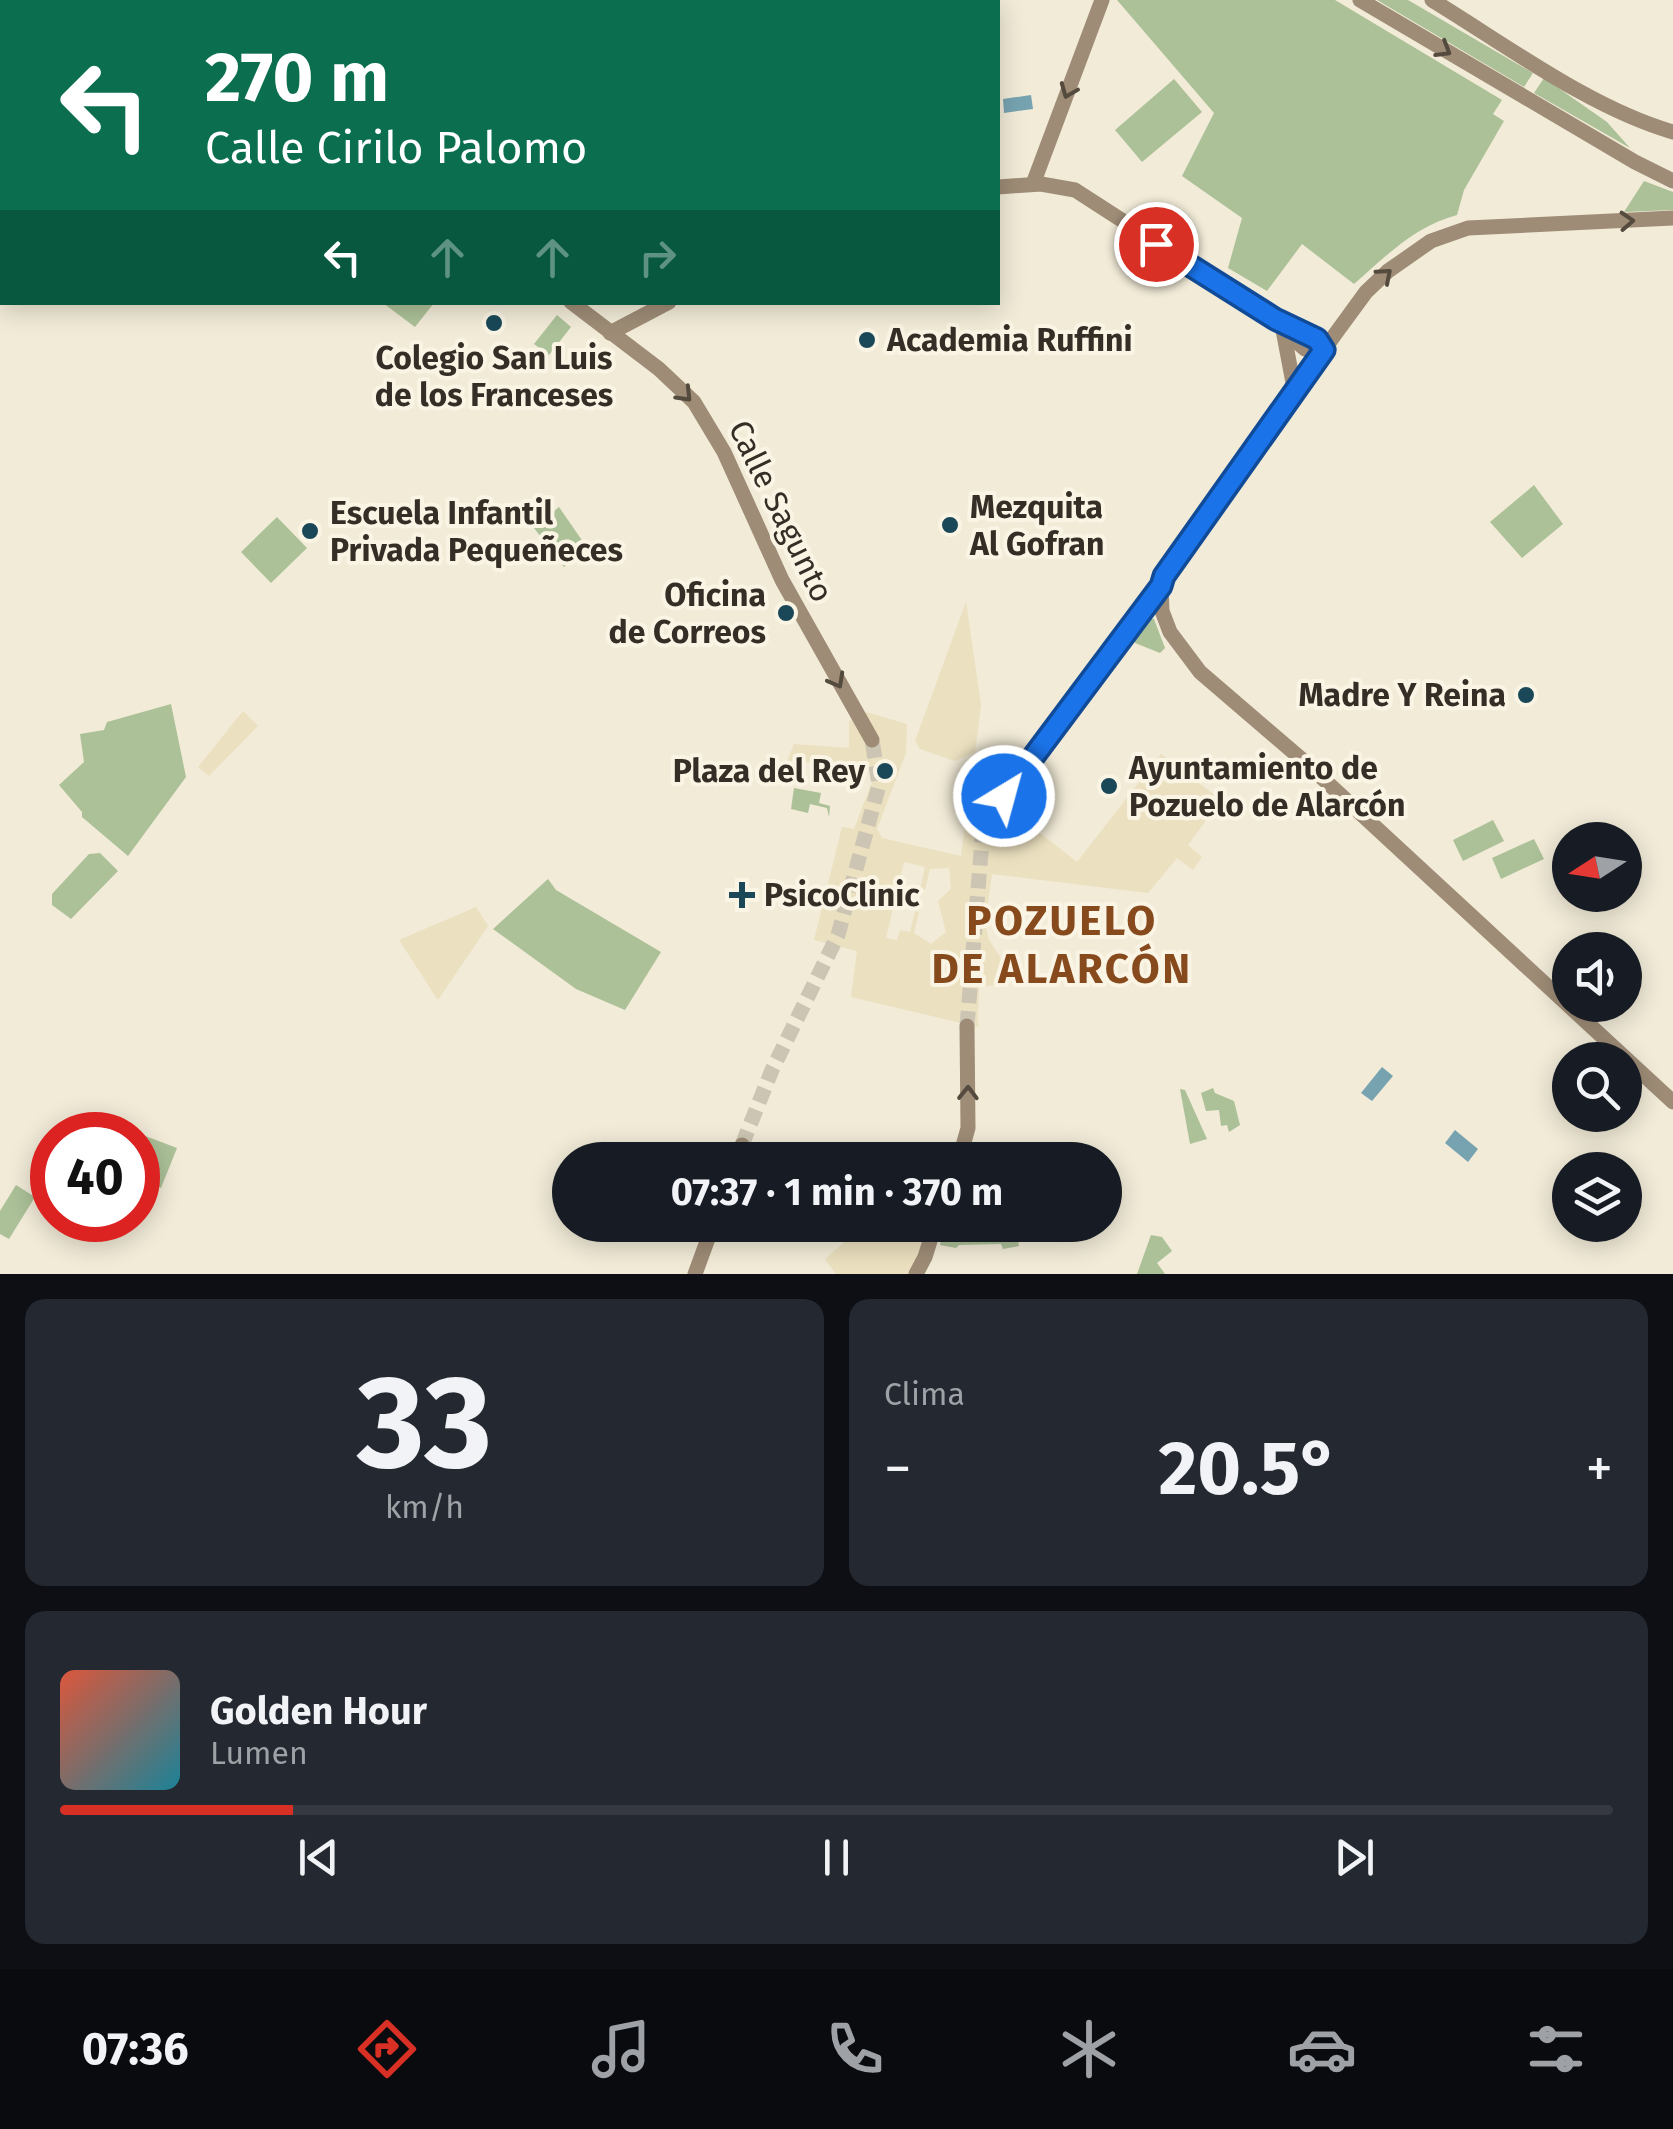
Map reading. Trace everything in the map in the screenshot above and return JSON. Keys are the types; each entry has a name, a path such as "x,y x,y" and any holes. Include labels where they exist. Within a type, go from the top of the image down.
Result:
{"street":[{"path":"1033,184 1102,0"},
{"path":"1360,0 1673,181"},
{"path":"1432,0 1591,98 1673,132"},
{"path":"1000,187 1033,184 1074,190 1279,325 1305,349 1324,350"},
{"path":"1673,218 1468,228 1450,232 1388,270 1366,292 1324,350 1164,576 1161,586 1162,611 1170,632 1200,672 1306,763 1673,1102"},
{"name":"Calle Sagunto","path":"576,305 660,370 694,402 724,452 782,580 872,740"},
{"path":"610,334 663,305"},
{"path":"1279,325 1295,393"},
{"path":"1004,796 1161,586"},
{"path":"964,1142 968,1128 967,1026"},
{"path":"695,1274 707,1242"},
{"path":"916,1274 931,1242"}],"green space":[{"path":"1117,0 1335,0 1502,100 1493,114 1504,121 1464,190 1457,215 1414,234 1354,284 1302,244 1267,291 1228,268 1242,218 1182,176 1214,113"},
{"path":"1377,0 1408,0 1533,73 1524,87"},
{"path":"1544,78 1607,122 1630,148 1534,93"},
{"path":"1174,79 1202,112 1142,162 1115,130"},
{"path":"1644,181 1673,192 1673,210 1624,212"},
{"path":"386,305 432,305 415,327"},
{"path":"557,315 571,327 549,355 534,344"},
{"path":"1534,485 1563,524 1522,558 1490,522"},
{"path":"559,507 588,549 564,567 534,528"},
{"path":"277,517 307,548 271,583 241,552"},
{"path":"1147,618 1154,619 1165,648 1160,653 1135,643 1133,636"},
{"path":"171,704 186,777 128,856 82,817 59,785 84,762 80,734 104,730 107,722"},
{"path":"794,788 821,793 819,803 830,806 829,817 827,808 810,804 808,813 791,809"},
{"path":"1493,820 1504,841 1463,861 1453,840"},
{"path":"1534,839 1544,859 1501,879 1492,858"},
{"path":"100,853 118,871 71,919 52,905 52,894 89,854"},
{"path":"548,879 556,890 661,952 625,1010 576,989 493,929"},
{"path":"1213,1088 1215,1093 1234,1101 1240,1125 1229,1132 1227,1125 1221,1126 1219,1110 1206,1111 1201,1093"},
{"path":"1180,1089 1185,1090 1207,1139 1190,1144"},
{"path":"160,1142 177,1148 160,1188"},
{"path":"16,1185 30,1194 30,1205 9,1239 0,1234 0,1211"},
{"path":"1151,1235 1162,1237 1172,1251 1157,1263 1165,1274 1137,1274"},
{"path":"1018,1242 1019,1246 1003,1249 1001,1244 956,1248 940,1245"}],"shaded area":[{"path":"966,602 981,705 975,752 955,761 920,749 915,741"},
{"path":"243,711 258,726 209,776 198,767"},
{"path":"866,712 907,724 906,753 877,829 882,838 961,856 969,792 958,770 972,766 986,752 984,777 1005,788 999,798 1077,862 1161,754 1221,800 1188,845 1202,857 1193,870 1177,858 1148,893 992,874 985,924 989,940 1010,972 1004,985 979,986 978,1027 851,997 857,951 814,940 842,827 854,829 874,777 868,766 787,761 794,744 849,748 849,721","holes":["904,862 925,867 920,889 925,890 930,869 949,868 951,889 938,901 946,932 931,944 914,933 919,912 915,911 910,932 900,930 897,940 886,938"]},
{"path":"476,907 488,926 438,1000 399,940"},
{"path":"844,1242 930,1244 916,1274 836,1274 825,1259"}],"water":[{"path":"1031,95 1033,109 1004,113 1003,99"},
{"path":"1382,1067 1393,1076 1372,1101 1361,1093"},
{"path":"1455,1130 1478,1149 1468,1162 1445,1143"}],"tunnel":[{"path":"743,1142 772,1070 838,935 879,785 872,740"},
{"path":"967,1026 982,840 1004,797"}],"place":[{"name":"Colegio San Luis de los Franceses","path":"494,323"},
{"name":"Academia Ruffini","path":"867,340"},
{"name":"Mezquita Al Gofran","path":"950,525"},
{"name":"Escuela Infantil Privada Pequeñeces","path":"310,531"},
{"name":"Oficina de Correos","path":"786,613"},
{"name":"Madre Y Reina","path":"1526,695"},
{"name":"Plaza del Rey","path":"885,771"},
{"name":"Ayuntamiento de Pozuelo de Alarcón","path":"1109,786"},
{"name":"PsicoClinic","path":"742,895"}],"district":[{"name":"POZUELO DE ALARCÓN","path":"1062,945"}],"route":[{"path":"1004,796 1161,586 1164,576 1324,350 1317,339 1275,319 1156,244"}]}
